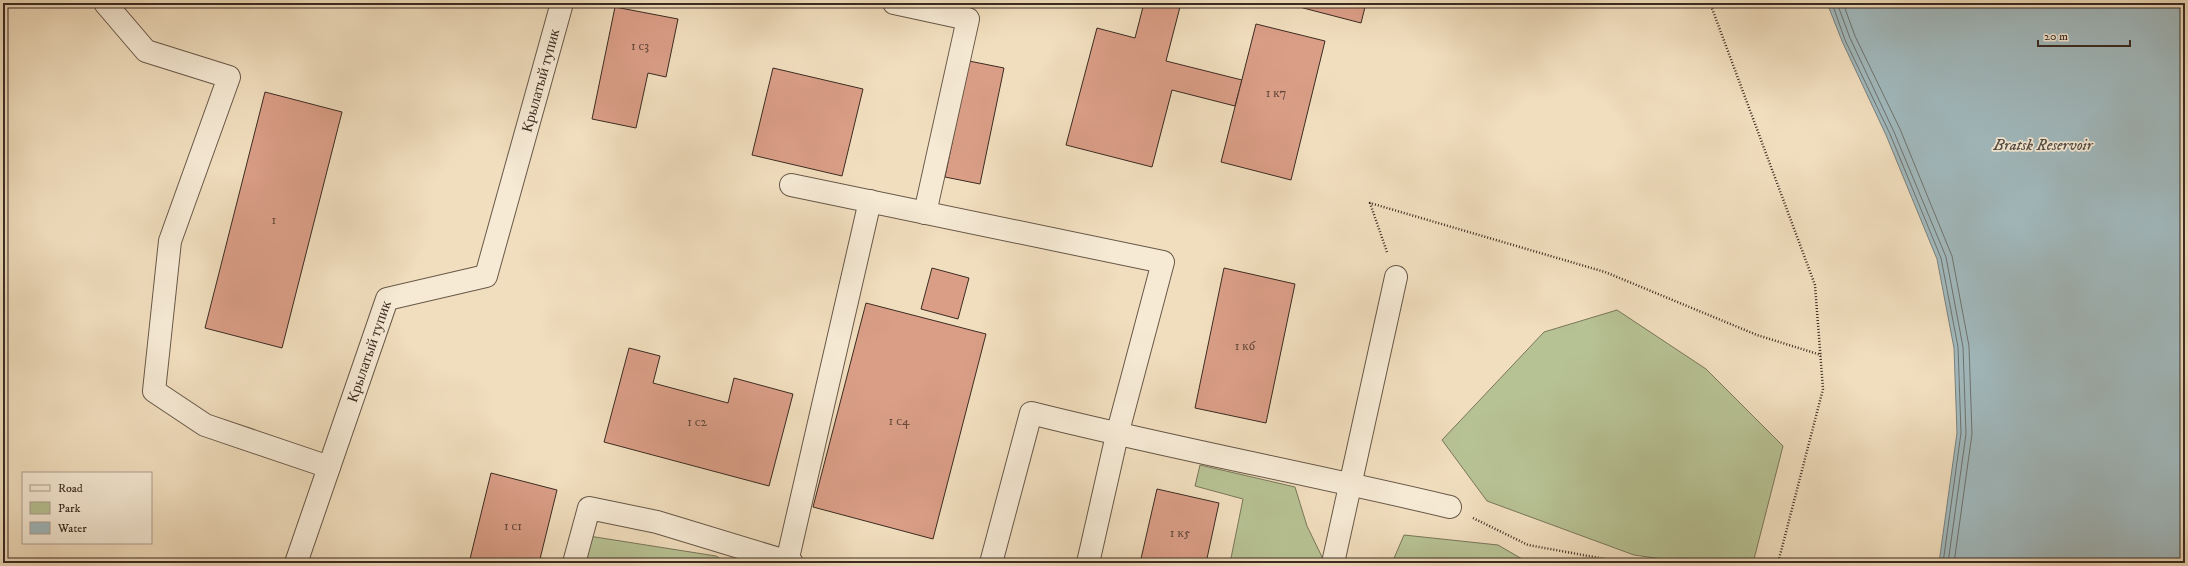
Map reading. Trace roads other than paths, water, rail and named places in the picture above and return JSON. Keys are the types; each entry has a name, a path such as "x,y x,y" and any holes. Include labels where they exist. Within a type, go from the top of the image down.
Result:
{"street":[{"path":"105,3 146,51 229,77 170,241 154,390 205,425 329,467"},
{"name":"Крылатый тупик","path":"296,563 387,299 486,276 562,3"},
{"path":"894,3 968,19 925,213"},
{"path":"791,185 1163,262 1118,435 1088,563"},
{"path":"574,563 589,508 657,522 790,562 870,201"},
{"path":"1333,563 1396,277"},
{"path":"991,563 1031,413 1118,435 1351,483 1450,507"}],"water":[{"name":"Bratsk Reservoir","path":"1827,3 2185,3 2185,563 1939,563 1957,433 1954,348 1937,259 1886,135 1842,41"}]}
